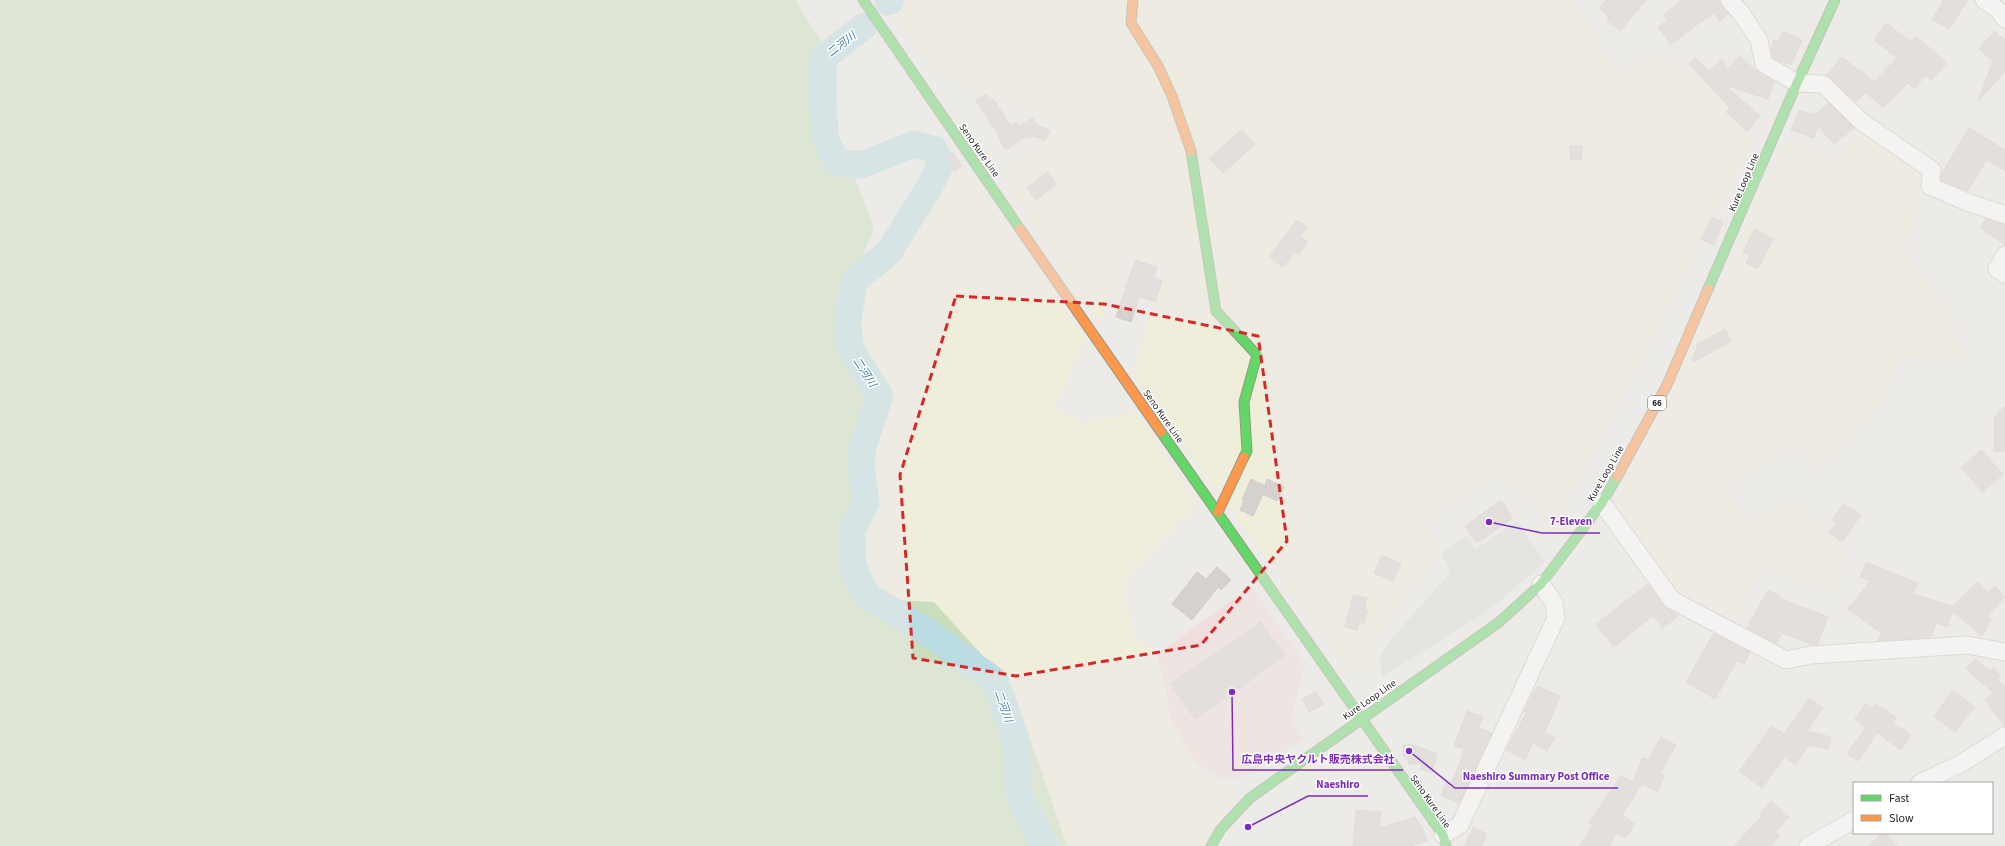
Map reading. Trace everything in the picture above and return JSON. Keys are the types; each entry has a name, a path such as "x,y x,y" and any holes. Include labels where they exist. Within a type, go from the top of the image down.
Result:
{"main road":[{"name":"Seno Kure Line","path":"863,0 1444,841"},
{"path":"1133,0 1131,23 1158,66 1172,96 1191,150 1201,209 1206,261 1216,311 1257,355 1244,402 1247,451 1218,512"},
{"name":"Kure Loop Line","path":"1211,846 1221,829 1250,798 1498,622 1541,584 1602,503 1667,385 1797,83 1835,0"}],"street":[{"path":"1729,0 1741,13 1759,40 1764,64 1797,83 1823,84 1862,122 1932,170 1930,186 2005,216"},
{"path":"1984,0 1997,9 2005,19"},
{"path":"2005,255 1997,269 2005,274"},
{"path":"1602,503 1672,600 1786,660 1811,655 1967,645 2005,652"},
{"path":"1444,841 1460,825 1556,618 1554,603 1541,584"},
{"path":"1922,782 1960,764 2005,736"},
{"path":"1808,846 1853,821"}],"highlighted area":[{"path":"956,296 1104,304 1258,336 1287,541 1201,645 1016,676 913,658 900,475"}],"shaded area":[{"path":"1517,521 1545,562 1489,610 1382,677 1379,657 1391,639 1450,573 1442,553 1466,536 1476,549"},
{"path":"1252,586 1305,663 1291,720 1303,739 1241,779 1219,778 1194,763 1172,724 1157,654"}],"green space":[{"path":"0,0 795,0 820,40 822,91 874,228 842,304 885,394 868,508 853,544 874,599 934,602 1013,689 1067,846 0,846"},
{"path":"881,0 1572,0 1617,72 1654,54 1710,80 1754,140 1547,543 1541,508 1499,474 1425,520 1439,551 1375,641 1371,675 1346,669 1132,373 1167,264 1125,256 1099,323 1001,173 1064,125 934,72"},
{"path":"1859,134 1922,176 1906,255 1953,317 1964,361 1901,355 1881,403 1815,472 1798,442 1729,483 1740,521 1796,504 1847,553 1837,594 1760,568 1734,620 1677,590 1618,505 1788,138 1836,159"},
{"path":"969,171 1085,338 1054,409 1082,423 1135,412 1197,505 1121,583 1135,635 1157,654 1172,724 1206,779 1226,784 1234,795 1203,846 1067,846 1065,837 934,602 874,599 853,544 868,508 842,304 925,199"}],"building":[{"path":"1606,0 1646,0 1620,31 1607,20 1609,17 1599,8"},
{"path":"1682,0 1719,0 1721,6 1728,14 1720,21 1713,13 1671,44 1658,27 1667,20 1663,15"},
{"path":"1944,0 1968,0 1949,29 1932,19"},
{"path":"1886,23 1911,42 1916,36 1947,63 1931,80 1926,75 1914,89 1908,83 1883,108 1865,92 1856,102 1826,75 1842,57 1874,82 1897,58 1874,40"},
{"path":"1783,31 1802,40 1791,65 1773,58 1771,48 1774,40 1778,41"},
{"path":"1995,31 2005,40 2005,72 1978,101 1993,61 1979,49"},
{"path":"1740,56 1759,74 1774,81 1768,99 1725,85 1760,116 1747,131 1726,112 1730,108 1689,64 1695,58 1709,71 1721,60 1728,68"},
{"path":"986,94 990,101 993,99 1011,126 1016,122 1019,126 1033,118 1037,125 1050,130 1045,141 1034,136 1029,139 1027,136 1006,150 998,138 1000,137 976,101"},
{"path":"1829,103 1854,128 1834,144 1818,126 1814,138 1791,130 1799,110 1814,115"},
{"path":"1969,128 2005,150 2005,171 1987,160 1968,191 1941,180 1942,173"},
{"path":"1242,130 1255,144 1223,173 1209,158"},
{"path":"1570,146 1582,146 1582,159 1570,159"},
{"path":"953,153 962,166 955,171 946,158"},
{"path":"1047,172 1057,184 1036,200 1027,188"},
{"path":"1712,217 1723,222 1714,245 1701,239"},
{"path":"1986,219 2005,225 2005,245 1980,227"},
{"path":"1297,220 1307,227 1300,236 1308,242 1298,255 1295,253 1282,267 1269,256"},
{"path":"1755,229 1773,239 1758,269 1746,263 1750,255 1743,252"},
{"path":"1135,260 1157,267 1154,278 1162,281 1155,302 1139,297 1131,322 1116,317"},
{"path":"1725,329 1731,341 1694,362 1692,359 1698,344"},
{"path":"2005,406 2005,451 1994,452 1994,418"},
{"path":"1981,450 2003,474 1983,492 1961,468"},
{"path":"1251,479 1265,486 1267,479 1284,487 1277,501 1263,494 1253,516 1240,510 1244,501 1242,500"},
{"path":"1501,500 1513,518 1477,543 1465,526"},
{"path":"1843,504 1861,515 1842,542 1829,533 1836,523 1832,520"},
{"path":"1382,555 1401,564 1393,581 1374,573"},
{"path":"1866,562 1918,583 1913,594 1953,606 1977,582 1988,593 1995,586 2005,597 1987,616 1991,620 1982,636 1952,611 1947,627 1936,623 1931,637 1878,641 1881,633 1848,609 1870,581 1860,577"},
{"path":"1217,567 1231,580 1221,590 1218,587 1192,620 1172,604 1197,572 1206,579"},
{"path":"1648,584 1664,606 1678,616 1663,628 1653,616 1614,647 1596,624"},
{"path":"1768,590 1781,597 1780,598 1828,617 1817,645 1813,645 1782,633 1776,644 1747,628"},
{"path":"1353,595 1367,598 1365,609 1368,610 1364,623 1359,622 1357,630 1345,627"},
{"path":"1261,622 1285,656 1195,719 1171,684"},
{"path":"1714,633 1750,652 1744,664 1737,661 1715,699 1686,682"},
{"path":"1975,659 1990,671 1993,668 2001,675 1997,680 2005,686 2005,726 1985,700 1994,693 1966,669"},
{"path":"1537,686 1560,696 1545,732 1555,738 1547,751 1533,743 1525,760 1506,750 1527,712 1524,711"},
{"path":"1953,690 1975,707 1955,732 1934,716"},
{"path":"1316,692 1324,704 1309,712 1302,699"},
{"path":"1809,698 1823,708 1807,731 1831,737 1828,749 1809,745 1795,765 1785,757 1762,788 1739,771 1772,726 1784,734"},
{"path":"1866,703 1873,708 1876,704 1897,718 1893,723 1911,735 1901,750 1877,733 1858,761 1847,754 1866,727 1855,719"},
{"path":"1467,711 1483,717 1479,728 1492,733 1459,804 1441,795 1447,782 1451,783 1460,763 1464,749 1454,746"},
{"path":"1661,737 1676,745 1660,773 1665,775 1658,792 1642,784 1622,815 1635,824 1625,838 1617,833 1609,846 1579,846 1593,826 1589,823 1621,775 1632,782 1643,758 1648,760"},
{"path":"1403,744 1411,744 1438,754 1431,773 1420,769 1422,764 1409,764 1409,760 1406,760 1406,756 1403,756"},
{"path":"1771,801 1789,817 1775,832 1780,836 1771,846 1734,846 1762,816 1759,814"},
{"path":"1356,810 1381,812 1379,828 1415,817 1422,827 1427,841 1411,846 1353,846"},
{"path":"1473,827 1487,834 1481,846 1464,846"},
{"path":"1881,834 1886,834 1897,846 1869,846"}],"waterway":[{"name":"二河川","path":"863,27 823,58 823,108 826,141 837,163 861,165 914,144 934,149 941,164 931,184 889,252 854,281 848,321 850,349 880,396 860,455 866,504 852,529 852,564 867,596 923,629 995,681 1015,739 1020,799 1045,846"}],"traffic: fast":[{"path":"863,0 1020,229"},
{"path":"1708,289 1797,83 1835,0"},
{"path":"1191,151 1216,311 1257,355 1244,402 1247,451 1244,457"},
{"path":"1161,432 1443,835 1446,846"},
{"path":"1211,846 1221,829 1250,798 1498,623 1541,584 1602,503 1617,477"}],"traffic: slow":[{"path":"1133,0 1131,23 1158,66 1172,96 1191,151"},
{"path":"1020,229 1161,432"},
{"path":"1617,477 1667,385 1708,289"},
{"path":"1218,512 1244,457"}],"place":[{"name":"7-Eleven","path":"1489,522"},
{"name":"広島中央ヤクルト販売株式会社","path":"1232,692"},
{"name":"Naeshiro Summary Post Office","path":"1409,751"},
{"name":"Naeshiro","path":"1248,827"}]}
